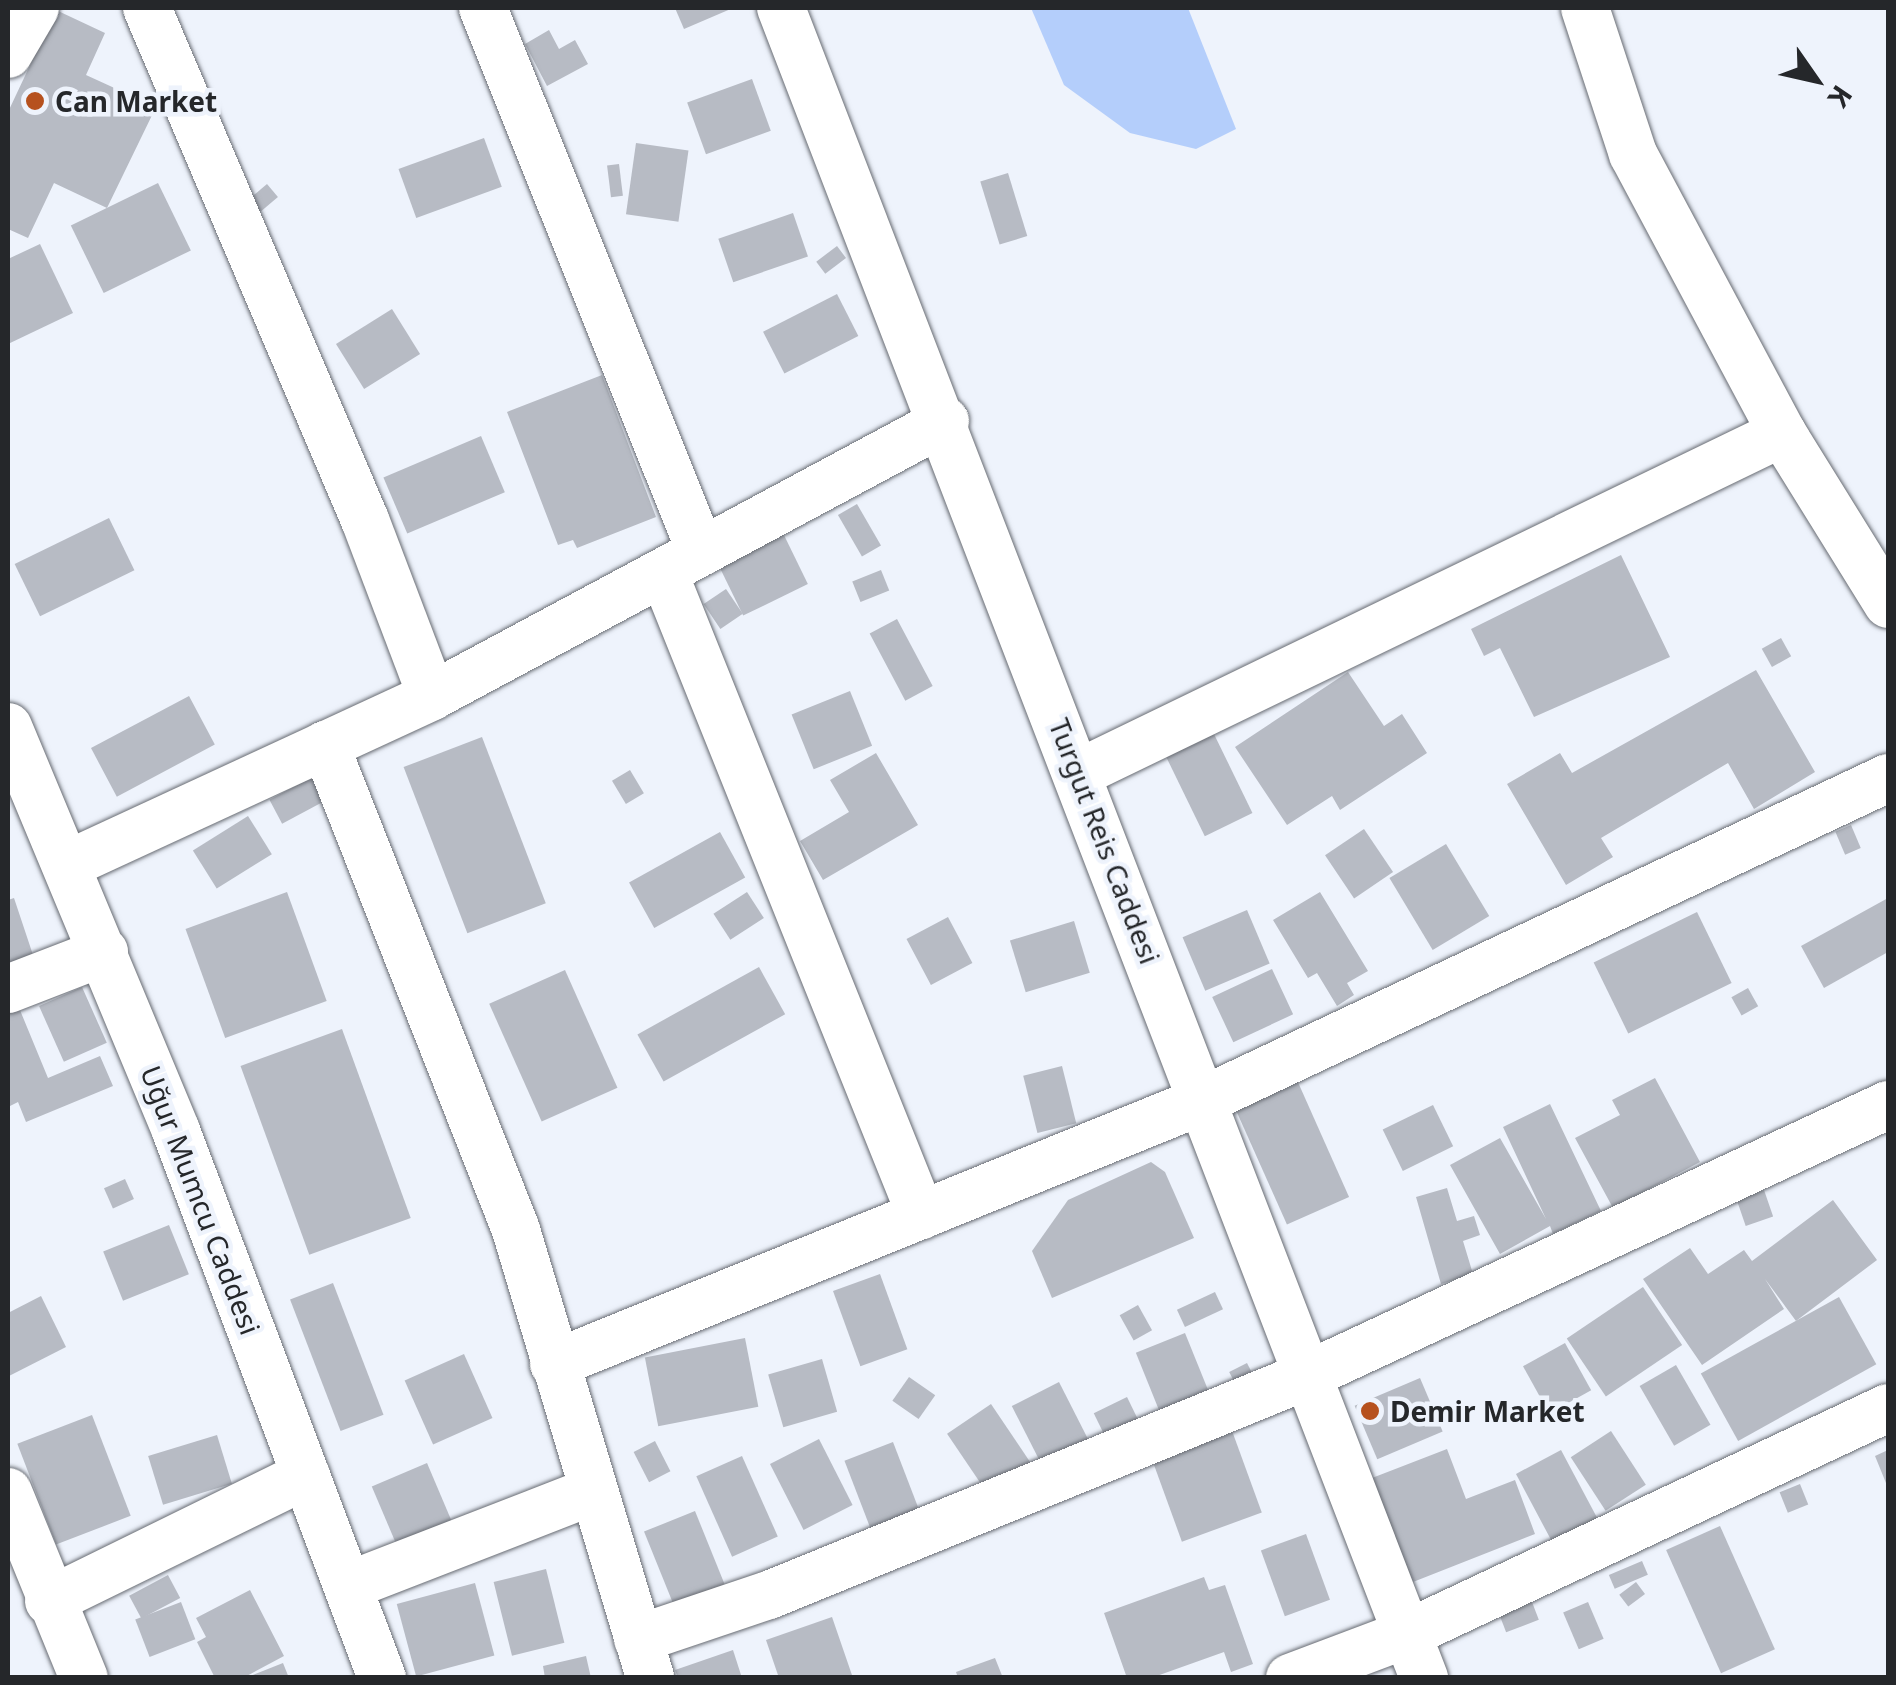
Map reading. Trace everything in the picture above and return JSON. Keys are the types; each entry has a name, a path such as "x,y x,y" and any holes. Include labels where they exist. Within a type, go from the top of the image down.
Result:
{"street":[{"path":"8,54 34,8"},
{"path":"147,8 365,520 432,696"},
{"path":"483,8 920,1215"},
{"name":"Turgut Reis Caddesi","path":"781,8 945,420 1424,1678"},
{"path":"1585,8 1633,154 1782,433 1888,604"},
{"path":"69,864 432,696 945,420"},
{"path":"1080,773 1782,433"},
{"name":"Uğur Mumcu Caddesi","path":"8,727 104,952 382,1678"},
{"path":"324,745 516,1230 590,1492 644,1658 769,1595 1306,1376 1888,1106"},
{"path":"554,1364 1204,1100 1888,778"},
{"path":"8,989 104,952"},
{"path":"1290,1678 1406,1634 1888,1408"},
{"path":"49,1602 306,1475"},
{"path":"8,1492 49,1602 84,1678"},
{"path":"348,1586 590,1492"}],"shaded area":[{"path":"1031,8 1188,8 1236,129 1196,149 1130,133 1064,85"}],"building":[{"path":"675,8 733,8 684,29"},
{"path":"56,10 105,33 86,75 156,107 107,208 54,183 28,238 8,229 8,112"},
{"path":"549,30 559,49 575,40 588,64 547,86 525,44"},
{"path":"752,79 771,131 706,154 687,103"},
{"path":"484,138 502,187 416,218 398,169"},
{"path":"636,143 688,150 678,222 626,214"},
{"path":"619,164 623,196 611,197 607,165"},
{"path":"1008,173 1027,236 1000,245 980,181"},
{"path":"158,183 191,250 104,293 71,226"},
{"path":"267,184 278,197 257,214 246,201"},
{"path":"793,213 808,256 733,282 718,239"},
{"path":"40,244 73,313 8,344 8,259"},
{"path":"837,246 846,258 825,274 816,262"},
{"path":"837,294 858,336 784,374 763,332"},
{"path":"392,309 420,354 364,389 336,344"},
{"path":"602,375 656,517 577,548 573,540 558,545 507,412"},
{"path":"481,436 505,492 407,534 383,477"},
{"path":"857,504 881,546 862,557 838,515"},
{"path":"109,518 134,570 40,616 15,564"},
{"path":"782,531 808,584 743,616 717,563"},
{"path":"1621,555 1670,657 1534,717 1500,648 1484,656 1471,629"},
{"path":"881,570 889,590 860,602 852,582"},
{"path":"726,589 743,614 720,629 704,604"},
{"path":"897,619 933,686 905,701 870,634"},
{"path":"1781,638 1791,656 1772,667 1762,649"},
{"path":"1756,670 1815,772 1754,809 1728,763 1601,838 1613,857 1566,885 1507,784 1560,753 1572,773"},
{"path":"1348,672 1384,726 1402,714 1427,753 1340,810 1332,796 1287,825 1235,747"},
{"path":"850,691 872,746 814,769 792,715"},
{"path":"189,696 215,745 117,797 91,748"},
{"path":"1213,732 1252,813 1205,836 1165,755"},
{"path":"482,737 546,903 467,933 404,767"},
{"path":"876,753 918,825 823,880 800,841 849,812 830,780"},
{"path":"630,770 644,793 626,804 612,781"},
{"path":"318,774 331,798 282,824 269,800"},
{"path":"248,816 272,854 217,889 193,850"},
{"path":"1851,825 1861,848 1845,855 1835,832"},
{"path":"1364,829 1393,872 1354,898 1325,855"},
{"path":"720,832 745,877 654,928 629,882"},
{"path":"1446,844 1489,916 1433,950 1389,878"},
{"path":"287,892 327,1001 225,1038 186,929"},
{"path":"747,892 764,918 730,940 713,914"},
{"path":"1320,892 1368,971 1347,983 1354,995 1337,1006 1317,973 1308,978 1273,920"},
{"path":"14,898 33,955 8,963 8,900"},
{"path":"1888,898 1888,952 1824,988 1801,946"},
{"path":"1247,910 1270,963 1205,991 1183,937"},
{"path":"1697,912 1732,983 1628,1033 1594,962"},
{"path":"948,917 972,963 931,985 907,939"},
{"path":"1074,921 1090,973 1026,992 1010,941"},
{"path":"759,967 785,1014 664,1082 637,1034"},
{"path":"1272,969 1293,1014 1233,1042 1212,997"},
{"path":"565,970 617,1088 542,1122 489,1004"},
{"path":"82,987 107,1043 64,1062 39,1006"},
{"path":"1748,988 1758,1006 1742,1016 1731,997"},
{"path":"15,998 48,1078 100,1056 113,1086 26,1122 18,1102 8,1107 8,1001"},
{"path":"342,1029 411,1218 309,1255 241,1066"},
{"path":"1062,1066 1076,1123 1037,1133 1023,1076"},
{"path":"1655,1078 1700,1162 1613,1208 1575,1138 1620,1115 1612,1100"},
{"path":"1297,1080 1349,1197 1287,1225 1235,1108"},
{"path":"1550,1104 1601,1211 1553,1234 1550,1226 1500,1254 1450,1165 1500,1138 1546,1219 1503,1127"},
{"path":"1433,1105 1453,1146 1403,1171 1383,1130"},
{"path":"1151,1162 1165,1172 1194,1238 1052,1298 1032,1251 1068,1200"},
{"path":"125,1179 134,1199 113,1208 104,1188"},
{"path":"1447,1188 1457,1221 1474,1216 1480,1235 1463,1241 1473,1274 1441,1284 1416,1197"},
{"path":"1764,1190 1773,1216 1746,1226 1737,1199"},
{"path":"1833,1200 1877,1260 1796,1321 1765,1279 1784,1309 1702,1365 1643,1279 1690,1248 1708,1274 1744,1250 1752,1261"},
{"path":"169,1225 189,1274 123,1301 103,1252"},
{"path":"880,1274 907,1349 860,1366 833,1291"},
{"path":"333,1283 384,1415 341,1431 290,1299"},
{"path":"1643,1287 1682,1345 1606,1396 1567,1338"},
{"path":"1215,1292 1223,1309 1185,1327 1177,1310"},
{"path":"41,1296 66,1347 9,1376 8,1313"},
{"path":"1839,1297 1876,1364 1738,1441 1701,1374"},
{"path":"1138,1305 1152,1330 1134,1341 1120,1315"},
{"path":"1185,1333 1213,1402 1164,1421 1136,1353"},
{"path":"745,1338 758,1407 658,1426 645,1357"},
{"path":"1565,1343 1591,1390 1549,1414 1523,1366"},
{"path":"464,1354 492,1418 433,1444 405,1380"},
{"path":"822,1359 837,1412 783,1427 768,1374"},
{"path":"1247,1363 1254,1377 1236,1386 1229,1372"},
{"path":"1676,1365 1710,1425 1674,1446 1640,1386"},
{"path":"909,1377 935,1395 919,1419 892,1401"},
{"path":"1420,1378 1443,1431 1377,1459 1355,1406"},
{"path":"1059,1382 1092,1446 1044,1470 1012,1406"},
{"path":"1127,1397 1142,1428 1109,1444 1094,1413"},
{"path":"991,1404 1033,1466 989,1496 947,1434"},
{"path":"92,1415 131,1516 56,1544 17,1444"},
{"path":"1231,1428 1262,1513 1182,1542 1151,1457"},
{"path":"1611,1431 1646,1485 1606,1511 1571,1457"},
{"path":"217,1435 232,1484 163,1505 148,1456"},
{"path":"819,1439 853,1505 804,1530 770,1464"},
{"path":"655,1441 670,1471 649,1482 634,1452"},
{"path":"893,1442 920,1512 871,1531 844,1461"},
{"path":"1447,1449 1466,1499 1515,1480 1535,1534 1413,1582 1372,1478"},
{"path":"1561,1450 1598,1519 1553,1543 1516,1474"},
{"path":"1888,1450 1888,1488 1875,1456"},
{"path":"742,1456 778,1536 732,1557 696,1476"},
{"path":"427,1463 452,1521 396,1544 372,1486"},
{"path":"1800,1484 1808,1504 1788,1513 1780,1492"},
{"path":"695,1511 725,1584 674,1605 644,1532"},
{"path":"1720,1526 1775,1649 1721,1673 1666,1550"},
{"path":"1306,1534 1330,1600 1285,1616 1261,1550"},
{"path":"1642,1561 1648,1575 1615,1589 1609,1575"},
{"path":"546,1569 564,1643 512,1656 494,1582"},
{"path":"168,1575 180,1598 141,1619 129,1596"},
{"path":"1204,1577 1209,1590 1225,1585 1253,1664 1231,1672 1224,1652 1151,1678 1127,1678 1104,1613"},
{"path":"1636,1582 1645,1594 1628,1607 1619,1595"},
{"path":"475,1583 494,1655 416,1676 397,1604"},
{"path":"250,1590 284,1656 243,1678 215,1678 197,1642 206,1637 196,1618"},
{"path":"181,1602 195,1639 150,1657 135,1620"},
{"path":"1532,1602 1539,1620 1506,1632 1499,1615"},
{"path":"1588,1602 1604,1639 1579,1649 1563,1613"},
{"path":"832,1617 853,1678 779,1678 766,1640"},
{"path":"733,1650 742,1678 678,1678 675,1670"},
{"path":"586,1656 591,1678 545,1678 543,1666"},
{"path":"995,1658 1003,1678 958,1678 956,1672"},
{"path":"283,1663 289,1678 248,1678 248,1677"}],"place":[{"name":"Can Market","path":"35,101"},
{"name":"Demir Market","path":"1370,1411"}]}
